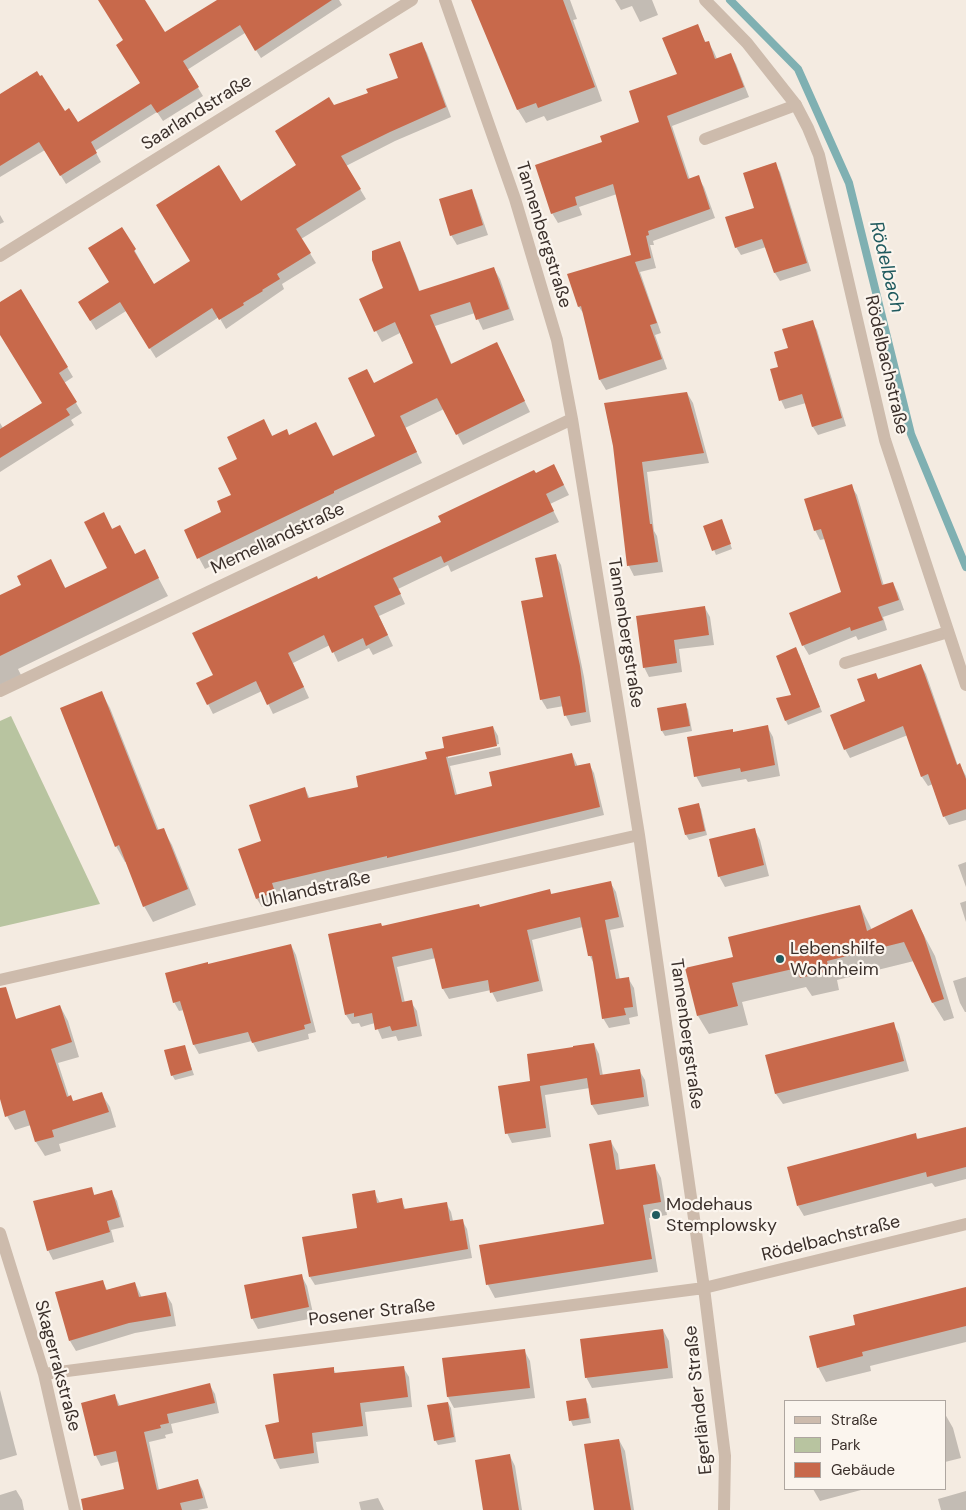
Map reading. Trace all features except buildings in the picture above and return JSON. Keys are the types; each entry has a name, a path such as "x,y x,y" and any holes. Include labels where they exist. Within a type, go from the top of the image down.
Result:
{"street":[{"name":"Saarlandstraße","path":"0,256 412,0"},
{"name":"Tannenbergstraße","path":"445,0 515,199 557,340 572,419 639,835 704,1288"},
{"name":"Rödelbachstraße","path":"705,0 746,43 796,105 819,155 885,440 966,685"},
{"path":"705,139 796,105"},
{"name":"Memellandstraße","path":"0,691 572,419"},
{"path":"845,663 948,632"},
{"name":"Uhlandstraße","path":"0,980 639,835"},
{"name":"Rödelbachstraße","path":"704,1288 966,1224"},
{"name":"Skagerrakstraße","path":"0,1233 44,1374 74,1510"},
{"name":"Posener Straße","path":"44,1374 704,1288"},
{"name":"Egerländer Straße","path":"704,1288 725,1456 724,1510"}],"green space":[{"path":"11,716 100,904 0,927 0,721"}],"waterway":[{"name":"Rödelbach","path":"730,0 798,69 849,183 911,434 966,567"}],"place":[{"name":"Lebenshilfe Wohnheim","path":"780,959"},
{"name":"Modehaus Stemplowsky","path":"656,1215"}]}
